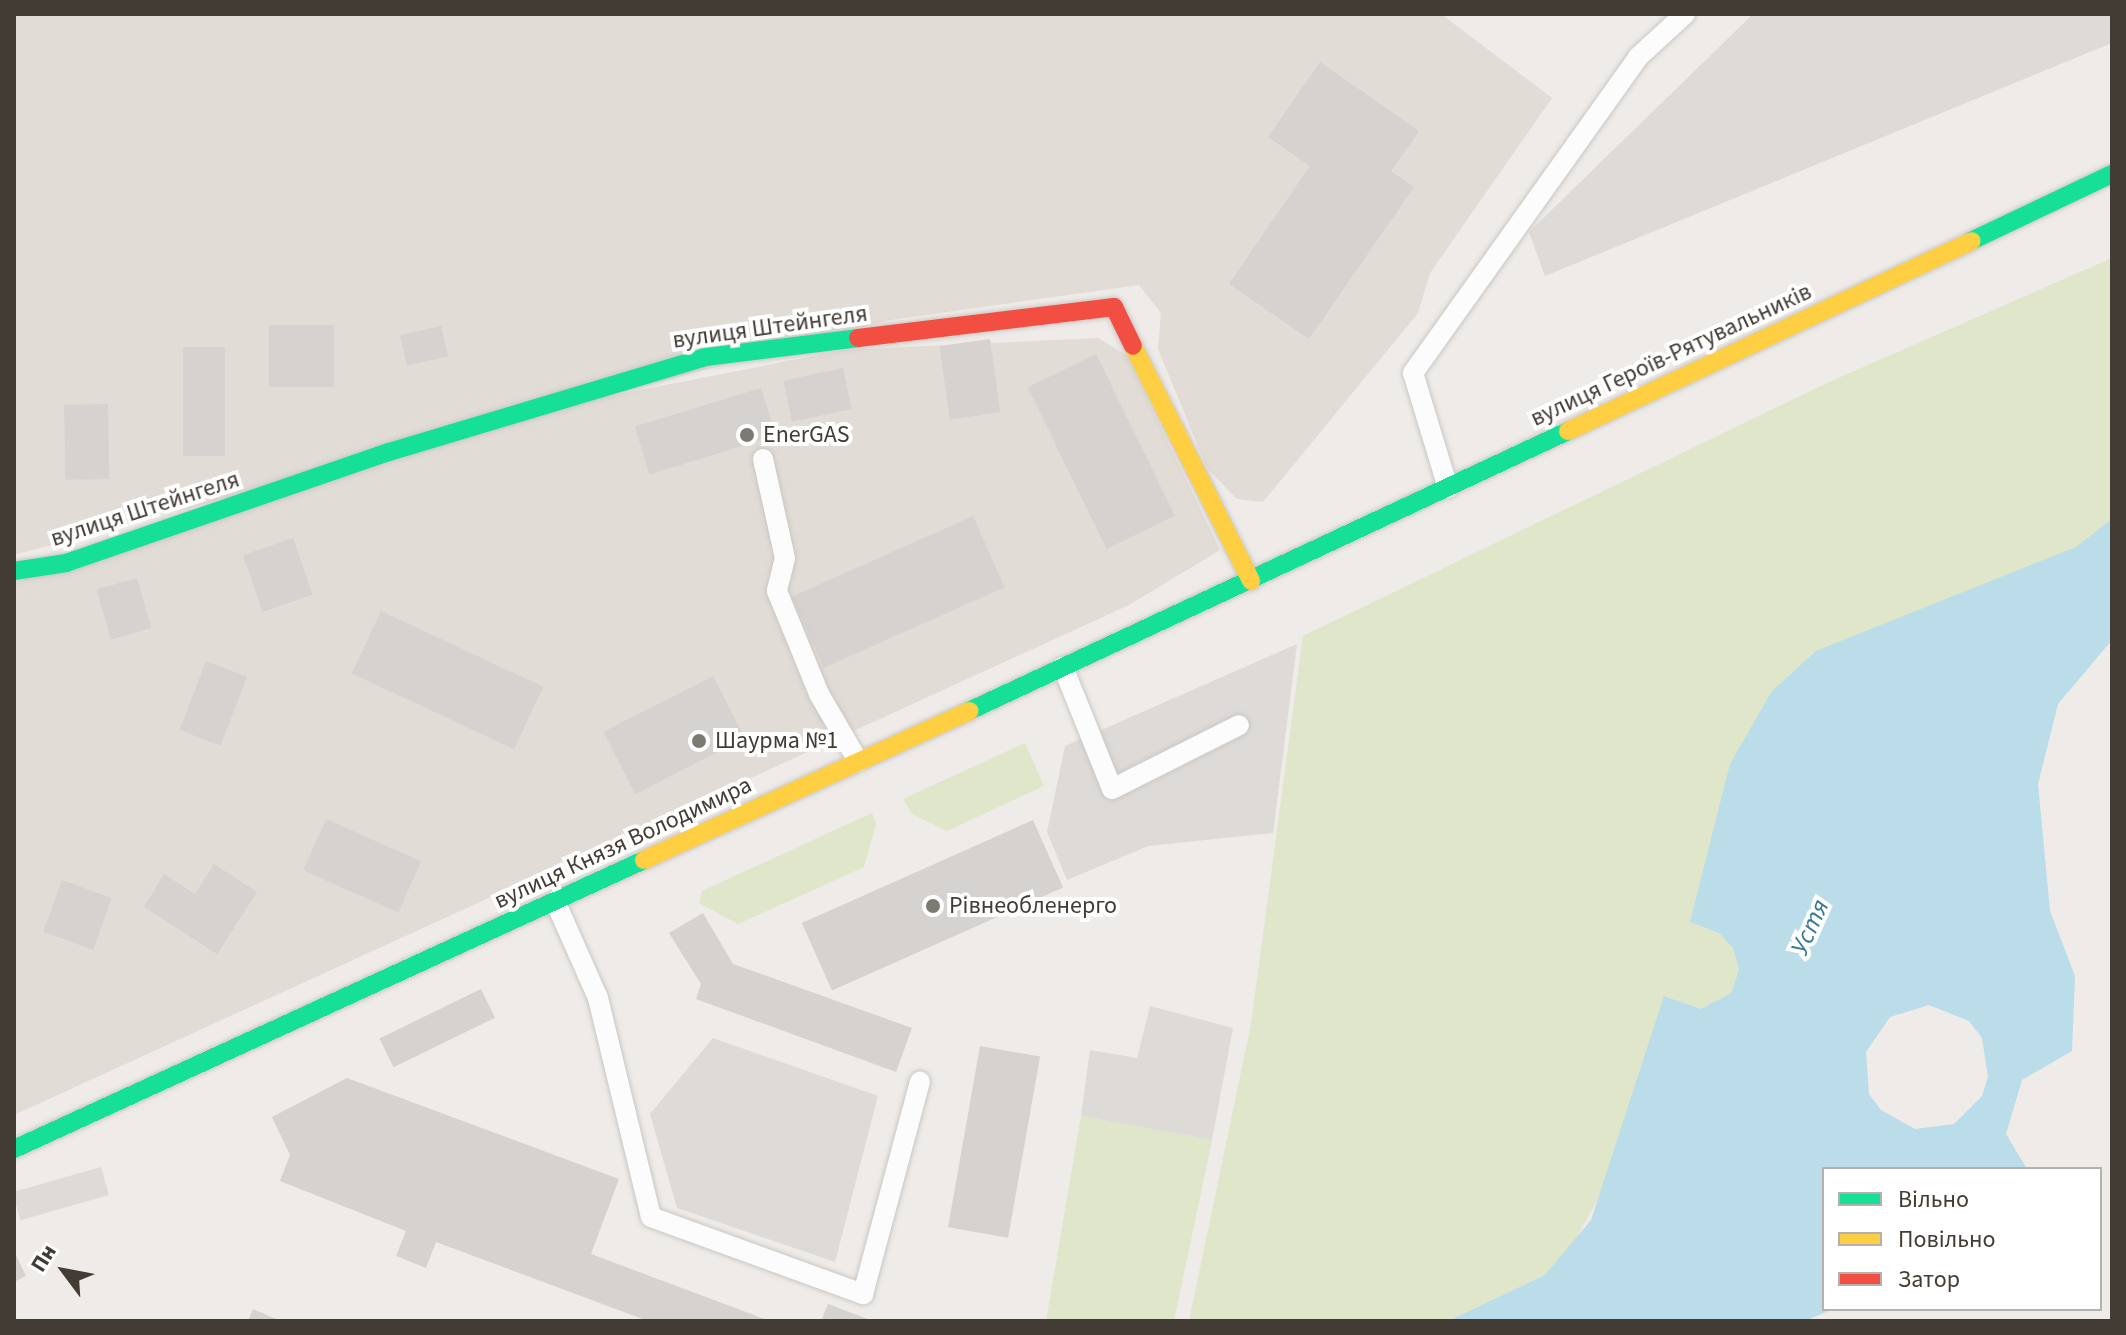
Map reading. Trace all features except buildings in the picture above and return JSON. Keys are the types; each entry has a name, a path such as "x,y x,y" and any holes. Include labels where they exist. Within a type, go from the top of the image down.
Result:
{"main road":[{"name":"вулиця Героїв-Рятувальників","path":"1251,581 2112,174"},
{"name":"вулиця Штейнгеля","path":"14,571 66,563 389,452 706,357 1114,307 1251,581"},
{"name":"вулиця Князя Володимира","path":"14,1149 1251,581"}],"lane":[{"path":"1448,488 1413,373 1638,57 1685,14"},
{"path":"763,459 785,558 777,591 819,694 858,761"},
{"path":"1063,667 1112,789 1239,725"},
{"path":"555,901 598,998 651,1217 863,1294 920,1082"}],"shaded area":[{"path":"14,14 1441,14 1552,98 1430,273 1418,313 1263,502 1237,499 1207,468 1158,349 1161,313 1139,285 890,320 14,555"},
{"path":"1753,14 2112,14 2112,43 1545,276 1529,232"},
{"path":"1098,338 1126,355 1220,550 1129,605 14,1115 14,583 574,403 844,350"},
{"path":"1297,644 1273,833 1148,846 1067,880 1047,832 1065,746"},
{"path":"1150,1006 1233,1028 1212,1140 1081,1116 1090,1050 1137,1058"},
{"path":"713,1038 878,1096 835,1262 677,1208 650,1114"},
{"path":"101,1167 109,1195 21,1220 14,1192"}],"green space":[{"path":"2112,258 2112,519 1690,922 1719,933 1733,948 1739,970 1731,993 1701,1009 1665,996 1611,1175 1572,1246 1545,1275 1448,1321 1189,1321 1251,1024 1303,636 1829,382"},
{"path":"1025,743 1044,786 947,831 912,814 903,799"},
{"path":"872,813 876,824 864,867 738,924 699,903 702,891"},
{"path":"1081,1116 1212,1140 1174,1321 1046,1321"}],"water":[{"name":"Устя","path":"2112,519 2112,640 2058,704 2038,784 2050,911 2075,976 2072,1051 2022,1080 2006,1134 2026,1167 1822,1167 1822,1311 1828,1311 1805,1321 1448,1321 1545,1275 1591,1220 1664,996 1701,1009 1731,993 1739,970 1733,948 1719,933 1690,922 1730,764 1772,691 1816,651 2076,547","holes":["1929,1005 1969,1021 1982,1038 1988,1077 1982,1096 1954,1124 1915,1129 1881,1110 1869,1094 1866,1052 1890,1017"]}],"traffic: fast":[{"path":"1971,241 2112,174"},
{"path":"14,571 66,563 389,452 706,357 858,338"},
{"path":"969,711 1568,431"},
{"path":"14,1149 644,860"}],"traffic: slow":[{"path":"1568,431 1971,241"},
{"path":"1133,346 1251,581"},
{"path":"644,860 969,711"}],"traffic: jam":[{"path":"858,338 1114,307 1133,346"}],"place":[{"name":"EnerGAS","path":"747,435"},
{"name":"Шаурма №1","path":"699,741"},
{"name":"Рівнеобленерго","path":"933,906"}]}
